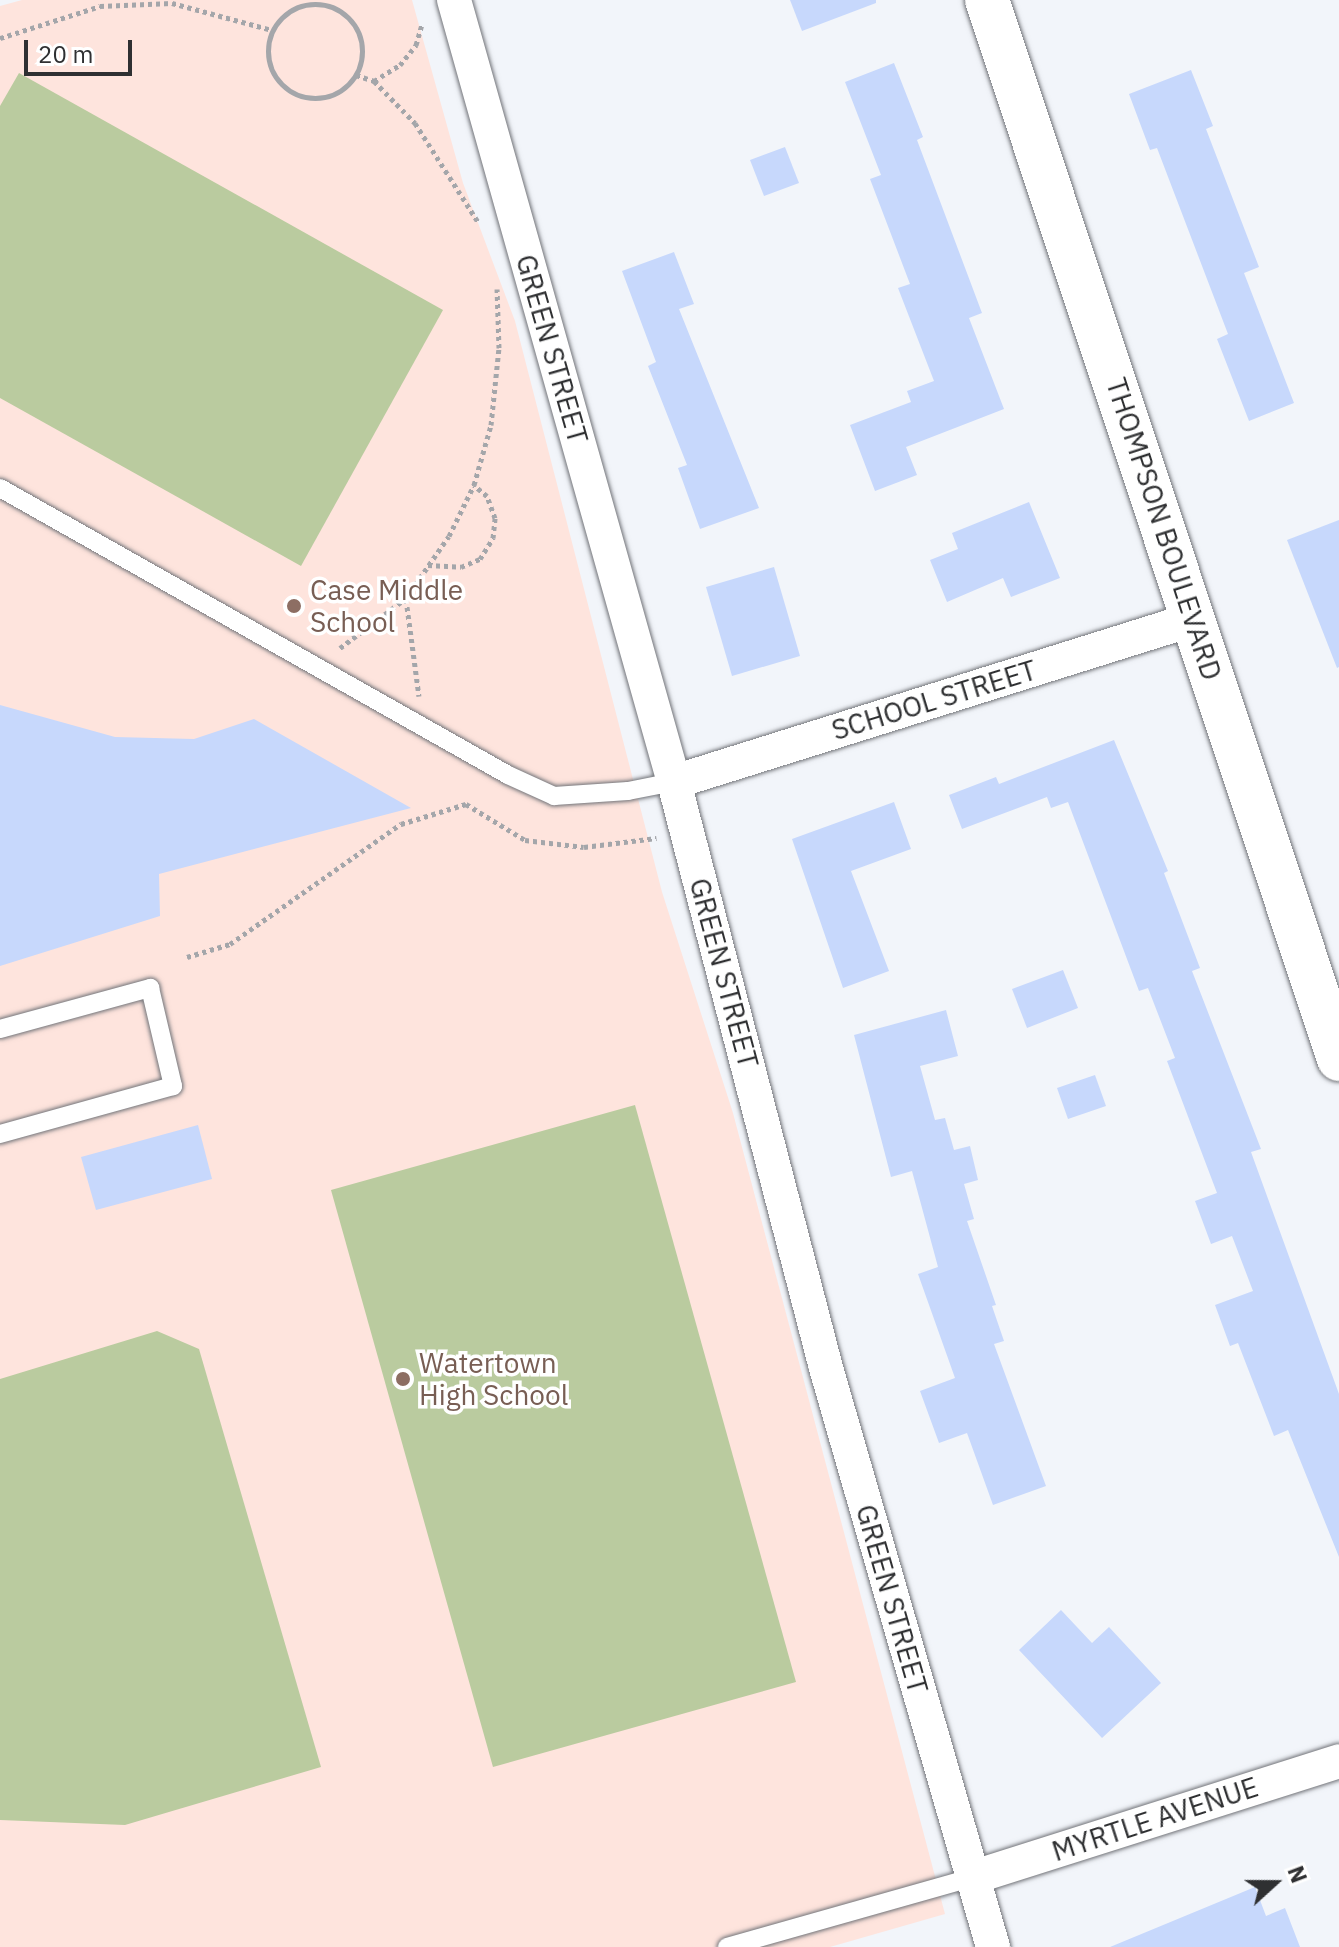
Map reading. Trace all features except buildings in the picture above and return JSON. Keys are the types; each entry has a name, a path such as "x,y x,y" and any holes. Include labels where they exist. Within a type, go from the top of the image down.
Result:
{"street":[{"name":"GREEN STREET","path":"454,0 674,782 826,1368 993,1947"},
{"name":"THOMPSON BOULEVARD","path":"987,0 1339,1059"},
{"name":"SCHOOL STREET","path":"674,782 1194,619"},
{"name":"MYRTLE AVENUE","path":"971,1878 1339,1761"}],"lane":[{"path":"0,488 427,730 554,796 628,791 674,782"},
{"path":"0,1029 150,988 173,1086 0,1134"},
{"path":"727,1947 971,1878"}],"path":[{"path":"0,38 100,6 172,3 272,30"},
{"path":"306,3 328,4 347,15 360,33 363,55 356,75 342,90 323,98 293,92 271,71 267,50 272,30 285,13 306,3"},
{"path":"374,81 400,65 416,45 423,20"},
{"path":"356,75 374,81 415,123 480,226"},
{"path":"314,666 406,598 449,536 474,485 491,425 499,348 496,284"},
{"path":"428,565 461,567 480,559 493,538 495,518 487,496 474,485"},
{"path":"406,598 410,655 427,730"},
{"path":"187,957 230,944 401,824 466,804 525,840 584,847 656,838"}],"shaded area":[{"path":"22,0 412,0 463,183 515,321 662,892 733,1113 945,1914 830,1947 0,1947 0,6"}],"green space":[{"path":"19,73 443,310 301,566 0,398 0,106"},
{"path":"635,1105 796,1682 493,1767 331,1190"},
{"path":"157,1331 199,1349 321,1767 125,1825 0,1820 0,1379"}],"place":[{"name":"Case Middle School","path":"294,606"},
{"name":"Watertown High School","path":"403,1379"}]}
